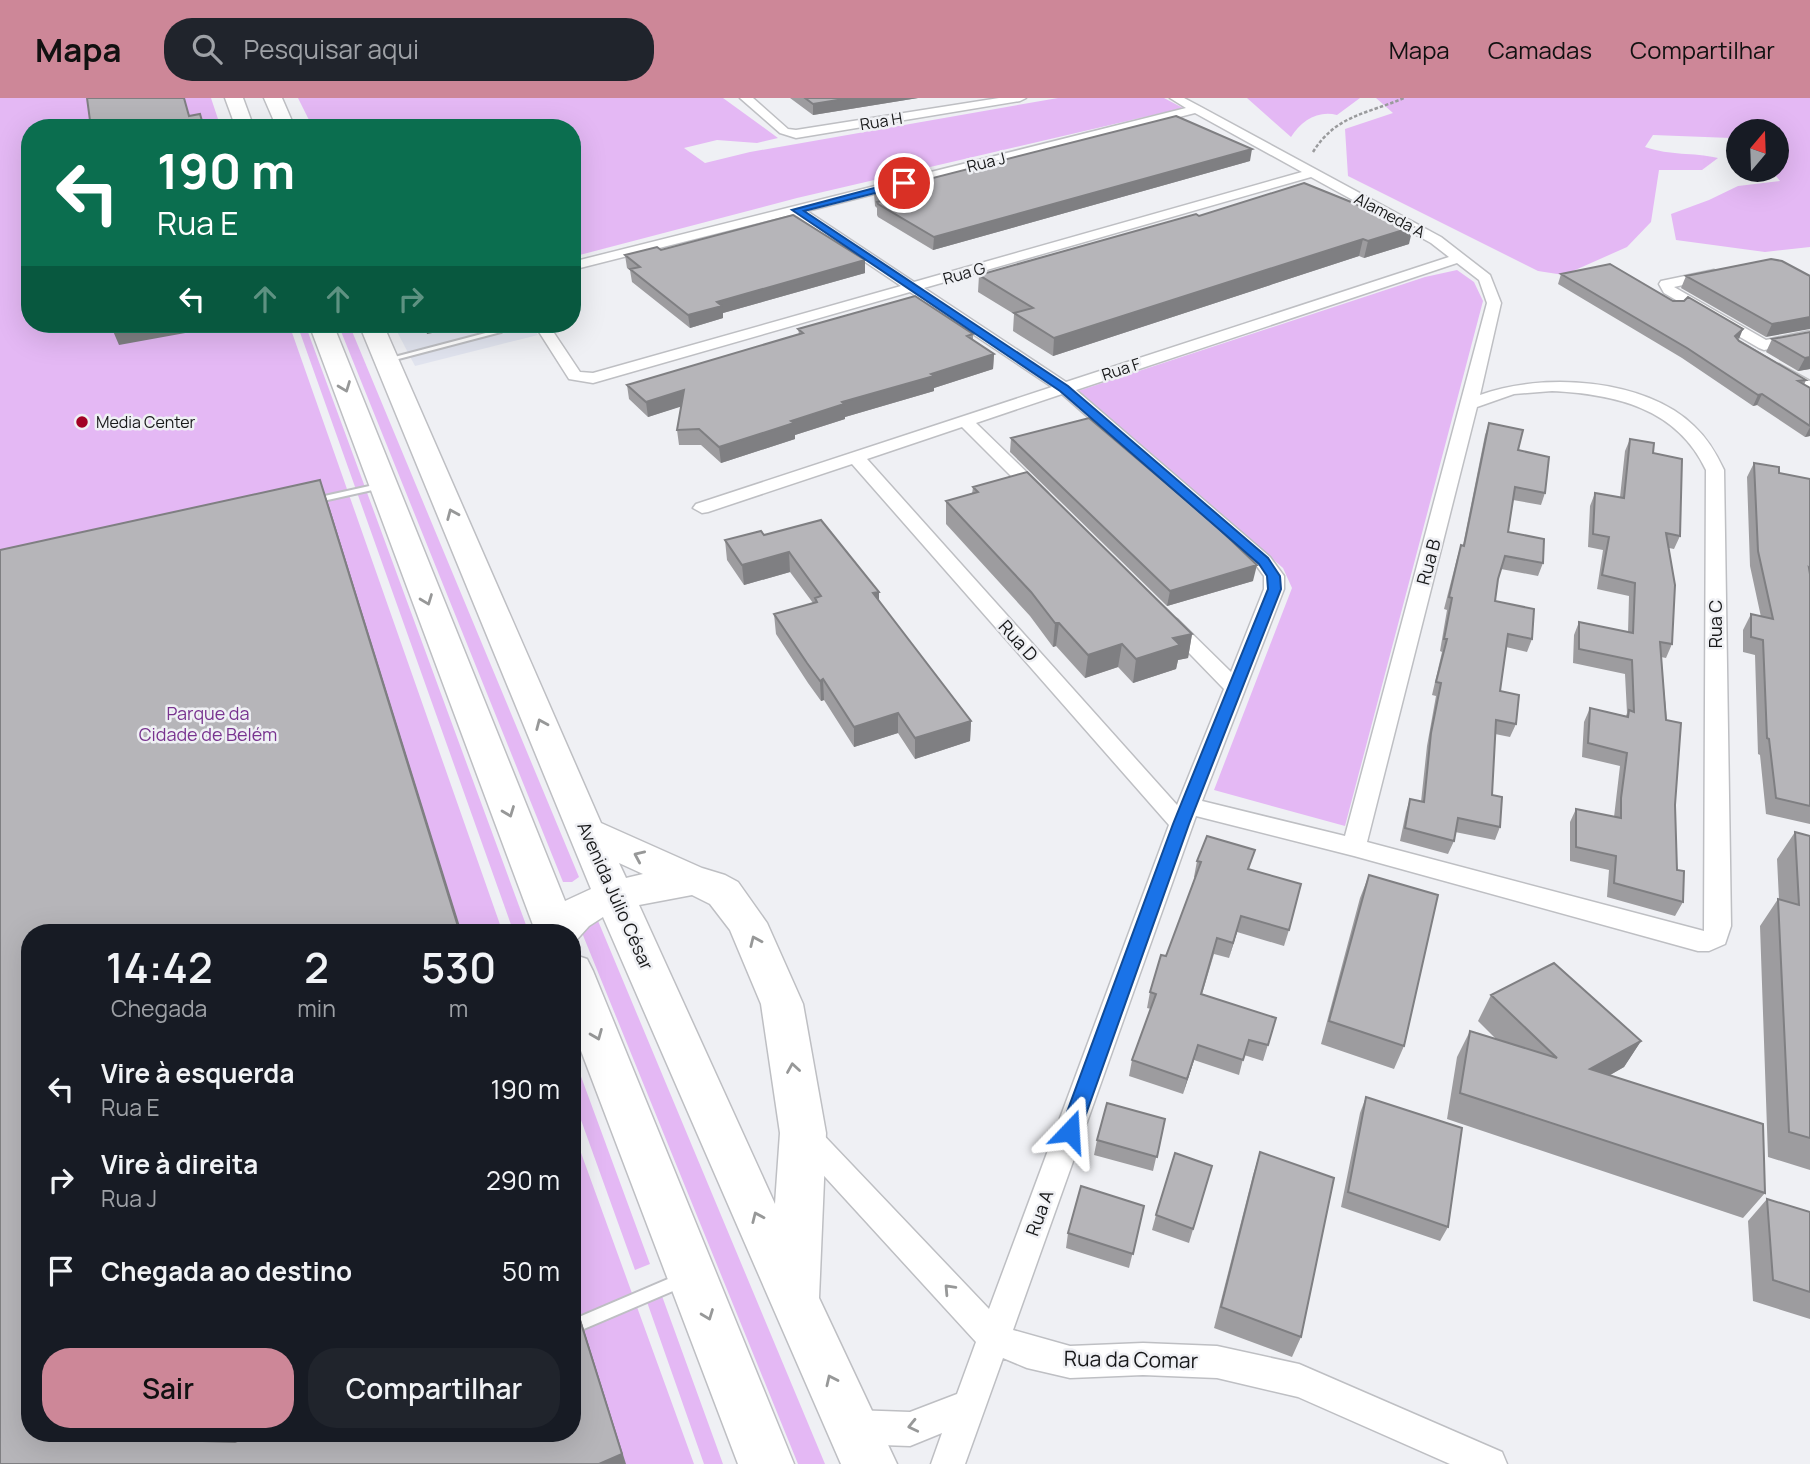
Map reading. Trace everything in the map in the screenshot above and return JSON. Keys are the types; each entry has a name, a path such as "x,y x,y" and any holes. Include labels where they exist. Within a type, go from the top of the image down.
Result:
{"main road":[{"path":"234,98 242,119"},
{"path":"273,98 282,119"},
{"path":"324,333 554,924"},
{"name":"Avenida Júlio César","path":"376,333 586,832 794,1302 861,1445"},
{"path":"586,832 692,880 710,885 724,893 747,923 782,1004 803,1133 794,1302"},
{"path":"567,924 578,912 616,898 670,882 692,880"},
{"path":"581,994 766,1464"}],"street":[{"name":"Rua H","path":"746,98 784,131 804,134 1020,98"},
{"name":"Alameda A","path":"1176,98 1436,240 1485,278 1494,303 1470,404"},
{"name":"Rua J","path":"581,264 1197,109"},
{"name":"Rua G","path":"547,333 575,376 593,378 915,287 1305,169"},
{"path":"797,210 1064,388"},
{"name":"Rua F","path":"702,508 1461,257"},
{"path":"1723,272 1669,282 1666,287 1764,345 1810,337"},
{"path":"1647,289 1810,388"},
{"name":"Rua C","path":"1354,847 1698,941 1709,941 1716,937 1715,470 1706,447 1678,420 1626,397 1598,391 1570,386 1525,387 1470,404"},
{"name":"Rua A","path":"948,1464 1185,815 1275,589 1273,576 1263,561 1064,388"},
{"name":"Rua B","path":"1354,847 1470,404"},
{"path":"966,422 1053,507"},
{"name":"Rua D","path":"856,458 1185,815"},
{"path":"1158,611 1235,688"},
{"path":"1185,815 1354,847"},
{"name":"Rua da Comar","path":"803,1133 995,1339 1027,1352 1070,1362 1143,1359 1217,1362 1299,1381 1490,1464"},
{"path":"861,1445 969,1406"}],"lane":[{"path":"387,360 491,333"},
{"path":"304,503 383,485"},
{"path":"581,1323 693,1276"}],"path":[{"path":"1305,169 1327,132 1344,118 1404,98"}],"shaded area":[{"path":"398,333 538,335 415,366"}],"green space":[{"name":"Parque da Cidade de Belém","path":"0,98 211,98 218,119 21,119 21,333 292,333 500,924 21,924 21,1442 581,1442 581,1153 694,1464 0,1464"},
{"path":"298,98 723,98 778,138 757,143 717,140 684,148 705,163 750,152 1058,98 1164,98 1183,108 797,198 581,255 581,119 308,119"},
{"path":"1247,98 1360,98 1337,115 1323,114 1311,118 1291,137"},
{"path":"1376,98 1810,98 1810,247 1765,252 1676,240 1671,214 1738,186 1789,182 1789,119 1726,119 1726,138 1653,135 1645,147 1664,152 1718,158 1702,170 1659,170 1651,222 1627,247 1564,275 1538,271 1348,176 1345,129 1393,113"},
{"path":"1457,270 1474,282 1483,301 1345,826 1214,790 1292,588 1283,568 1078,391 1425,277"},
{"path":"300,333 308,333 526,924 511,924"},
{"path":"342,333 353,333 579,877 572,882 563,882"},
{"path":"596,916 825,1464 798,1464 581,930 581,924 578,923"},
{"path":"581,1076 650,1264 635,1270 581,1120"},
{"path":"662,1296 723,1464 704,1464 647,1302"}],"building":[{"path":"87,98 184,98 189,116 200,114 201,119 90,119"},
{"path":"805,98 850,98 813,104"},
{"path":"1176,116 1252,149 934,237 878,204 877,202 886,200 874,193"},
{"path":"1304,183 1413,227 1368,241 1363,239 1054,338 1014,313 1033,308 979,275 1196,214 1199,216"},
{"path":"793,215 865,260 717,302 722,306 688,315 630,269 640,267 625,255 657,247 661,250"},
{"path":"1771,259 1782,261 1810,276 1810,317 1772,324 1686,276"},
{"path":"1610,264 1673,301 1684,301 1688,297 1743,329 1735,336 1739,341 1806,380 1798,381 1810,388 1810,426 1687,348 1561,274"},
{"path":"915,296 973,334 967,336 994,354 931,374 934,376 842,402 844,404 791,421 794,423 719,447 699,429 677,430 684,390 646,402 627,385 803,333 798,329"},
{"path":"1810,332 1810,357 1805,358 1772,339"},
{"path":"1089,418 1214,524 1257,565 1170,591 1011,438"},
{"path":"1489,423 1523,430 1518,450 1549,457 1545,493 1515,487 1508,532 1544,539 1543,563 1505,556 1498,579 1495,601 1534,609 1532,639 1508,634 1500,691 1519,695 1516,724 1496,720 1492,795 1502,797 1500,827 1458,818 1454,841 1405,828 1410,799 1424,802 1431,733 1441,683 1436,682 1447,639 1444,639 1452,598 1449,597 1461,545 1464,546"},
{"path":"1630,439 1654,443 1653,453 1682,459 1680,536 1666,533 1675,585 1672,644 1660,642 1666,720 1681,723 1675,805 1677,870 1684,871 1683,902 1614,883 1616,856 1576,847 1576,809 1621,818 1627,753 1588,743 1590,708 1628,717 1629,710 1634,712 1632,660 1579,649 1579,622 1633,633 1635,583 1602,575 1609,537 1593,534 1595,493 1624,498"},
{"path":"1754,463 1779,467 1779,473 1810,479 1810,806 1776,798 1767,738 1763,640 1751,637 1751,614 1773,619 1758,551"},
{"path":"1027,472 1192,634 1173,638 1180,645 1136,659 1122,644 1088,655 1059,623 1055,623 1031,592 946,501 978,492 973,487"},
{"name":"Parque da Cidade de Belém","path":"320,480 457,924 21,924 21,1442 581,1442 581,1323 622,1454 599,1464 0,1464 0,550"},
{"path":"821,520 879,592 873,593 971,721 915,738 898,713 854,727 823,679 820,681 774,614 817,602 815,598 821,596 789,552 742,565 725,540 761,531 764,535"},
{"path":"1795,832 1810,836 1810,1138 1789,1132 1778,899 1799,905"},
{"path":"1207,836 1255,850 1248,869 1301,884 1289,930 1241,916 1233,943 1217,938 1201,994 1276,1018 1268,1045 1249,1040 1243,1060 1198,1045 1187,1079 1132,1060 1156,994 1150,992 1161,955 1166,956 1201,862 1197,861"},
{"path":"1369,875 1438,895 1404,1046 1329,1021"},
{"path":"1554,963 1641,1041 1590,1069 1763,1124 1765,1193 1460,1093 1470,1031 1557,1058 1491,995"},
{"path":"1366,1097 1462,1128 1448,1227 1348,1192"},
{"path":"1107,1103 1165,1119 1157,1157 1097,1140"},
{"path":"1260,1152 1334,1178 1301,1337 1221,1307"},
{"path":"1175,1153 1212,1166 1193,1229 1156,1215"},
{"path":"1081,1186 1144,1206 1133,1254 1068,1233"},
{"path":"1767,1199 1810,1212 1810,1292 1773,1280"}],"place":[{"name":"Media Center","path":"82,422"}],"route":[{"path":"904,183 797,210 1064,388 1263,561 1273,576 1275,589 1181,824 1070,1131"}]}
